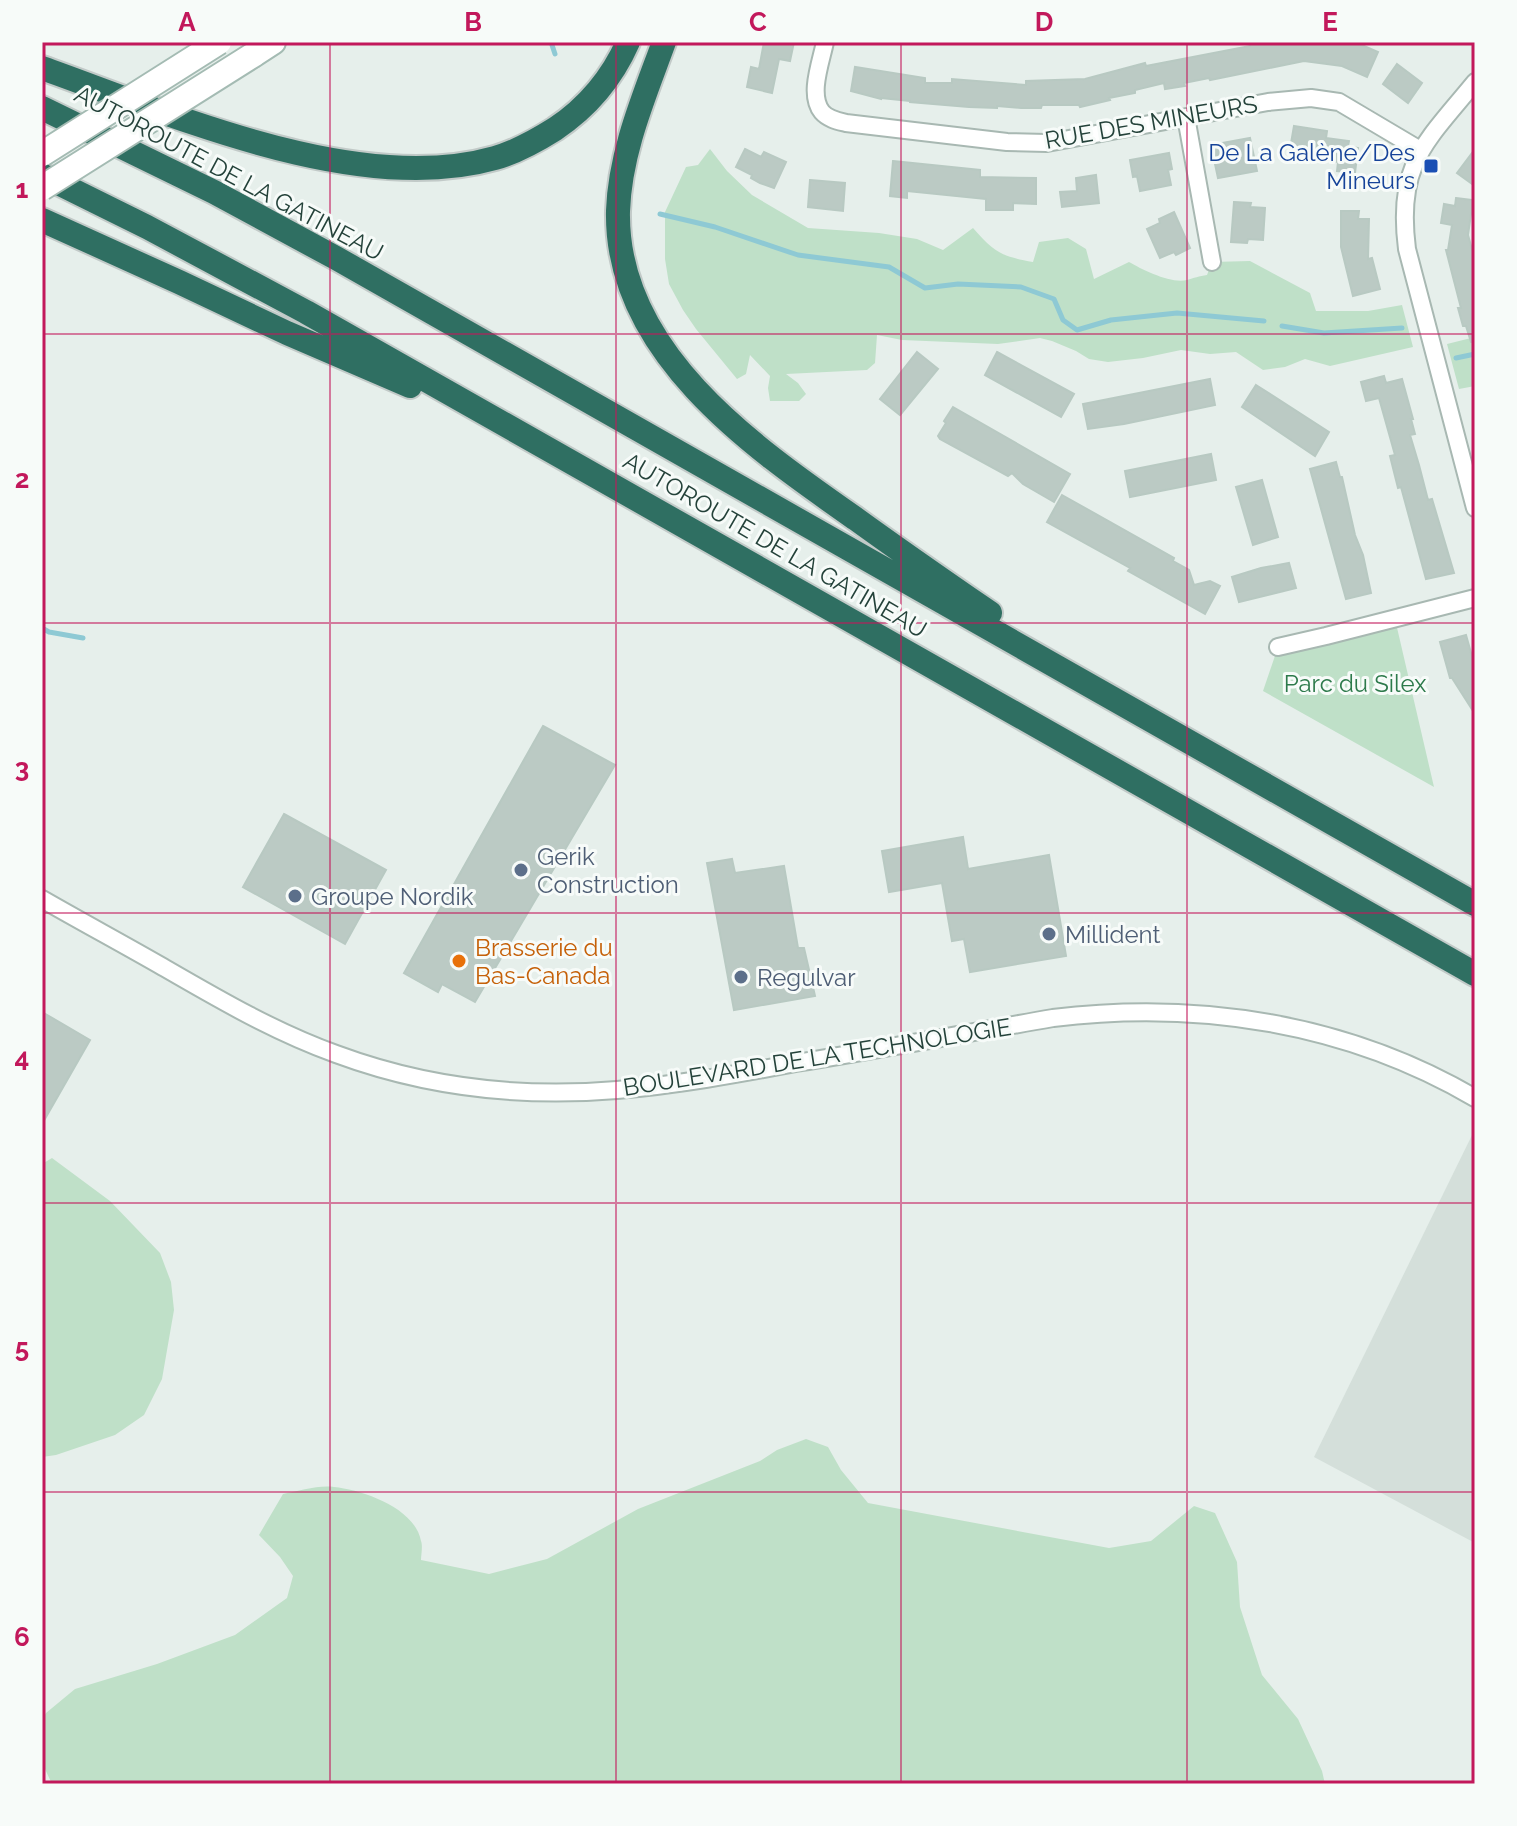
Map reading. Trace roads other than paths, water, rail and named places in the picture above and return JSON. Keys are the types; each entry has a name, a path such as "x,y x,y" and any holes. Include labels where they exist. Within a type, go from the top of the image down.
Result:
{"highway":[{"path":"42,68 259,143 357,164 431,167 496,157 527,145 552,130 575,114 598,91 619,62 628,42"},
{"path":"664,42 625,158 618,212 619,236 628,276 643,313 666,352 707,401 761,450 1106,695"},
{"name":"AUTOROUTE DE LA GATINEAU","path":"42,108 214,192 322,251 1475,904"},
{"name":"AUTOROUTE DE LA GATINEAU","path":"42,175 184,246 533,440 1475,974"},
{"path":"42,220 287,333 533,440"}],"street":[{"path":"42,154 219,42"},
{"name":"RUE DES MINEURS","path":"825,42 816,100 823,114 846,123 1007,142 1066,141 1268,102 1311,98 1339,102 1420,150"},
{"path":"42,188 263,48"},
{"path":"1475,82 1420,150 1410,175 1404,225 1407,249 1475,508"},
{"path":"1186,117 1212,262"},
{"path":"1278,647 1475,598"},
{"name":"BOULEVARD DE LA TECHNOLOGIE","path":"42,899 237,1010 289,1036 372,1066 466,1086 518,1092 647,1087 716,1078 1053,1018 1129,1011 1203,1013 1297,1028 1387,1055 1450,1083 1475,1098"}],"waterway":[{"path":"551,42 555,54"},
{"path":"660,214 715,227 798,255 889,267 925,288 958,284 1021,287 1054,299 1063,320 1077,330 1111,320 1177,313 1264,321"},
{"path":"1282,326 1324,333 1402,328"},
{"path":"1456,358 1475,354"},
{"path":"42,628 83,638"}],"place":[{"name":"De La Galène/Des Mineurs","path":"1431,166"},
{"name":"Gerik Construction","path":"521,870"},
{"name":"Groupe Nordik","path":"295,896"},
{"name":"Millident","path":"1049,934"},
{"name":"Brasserie du Bas-Canada","path":"459,961"},
{"name":"Regulvar","path":"741,977"}],"park label":[{"name":"Parc du Silex","path":"1355,683"}]}
